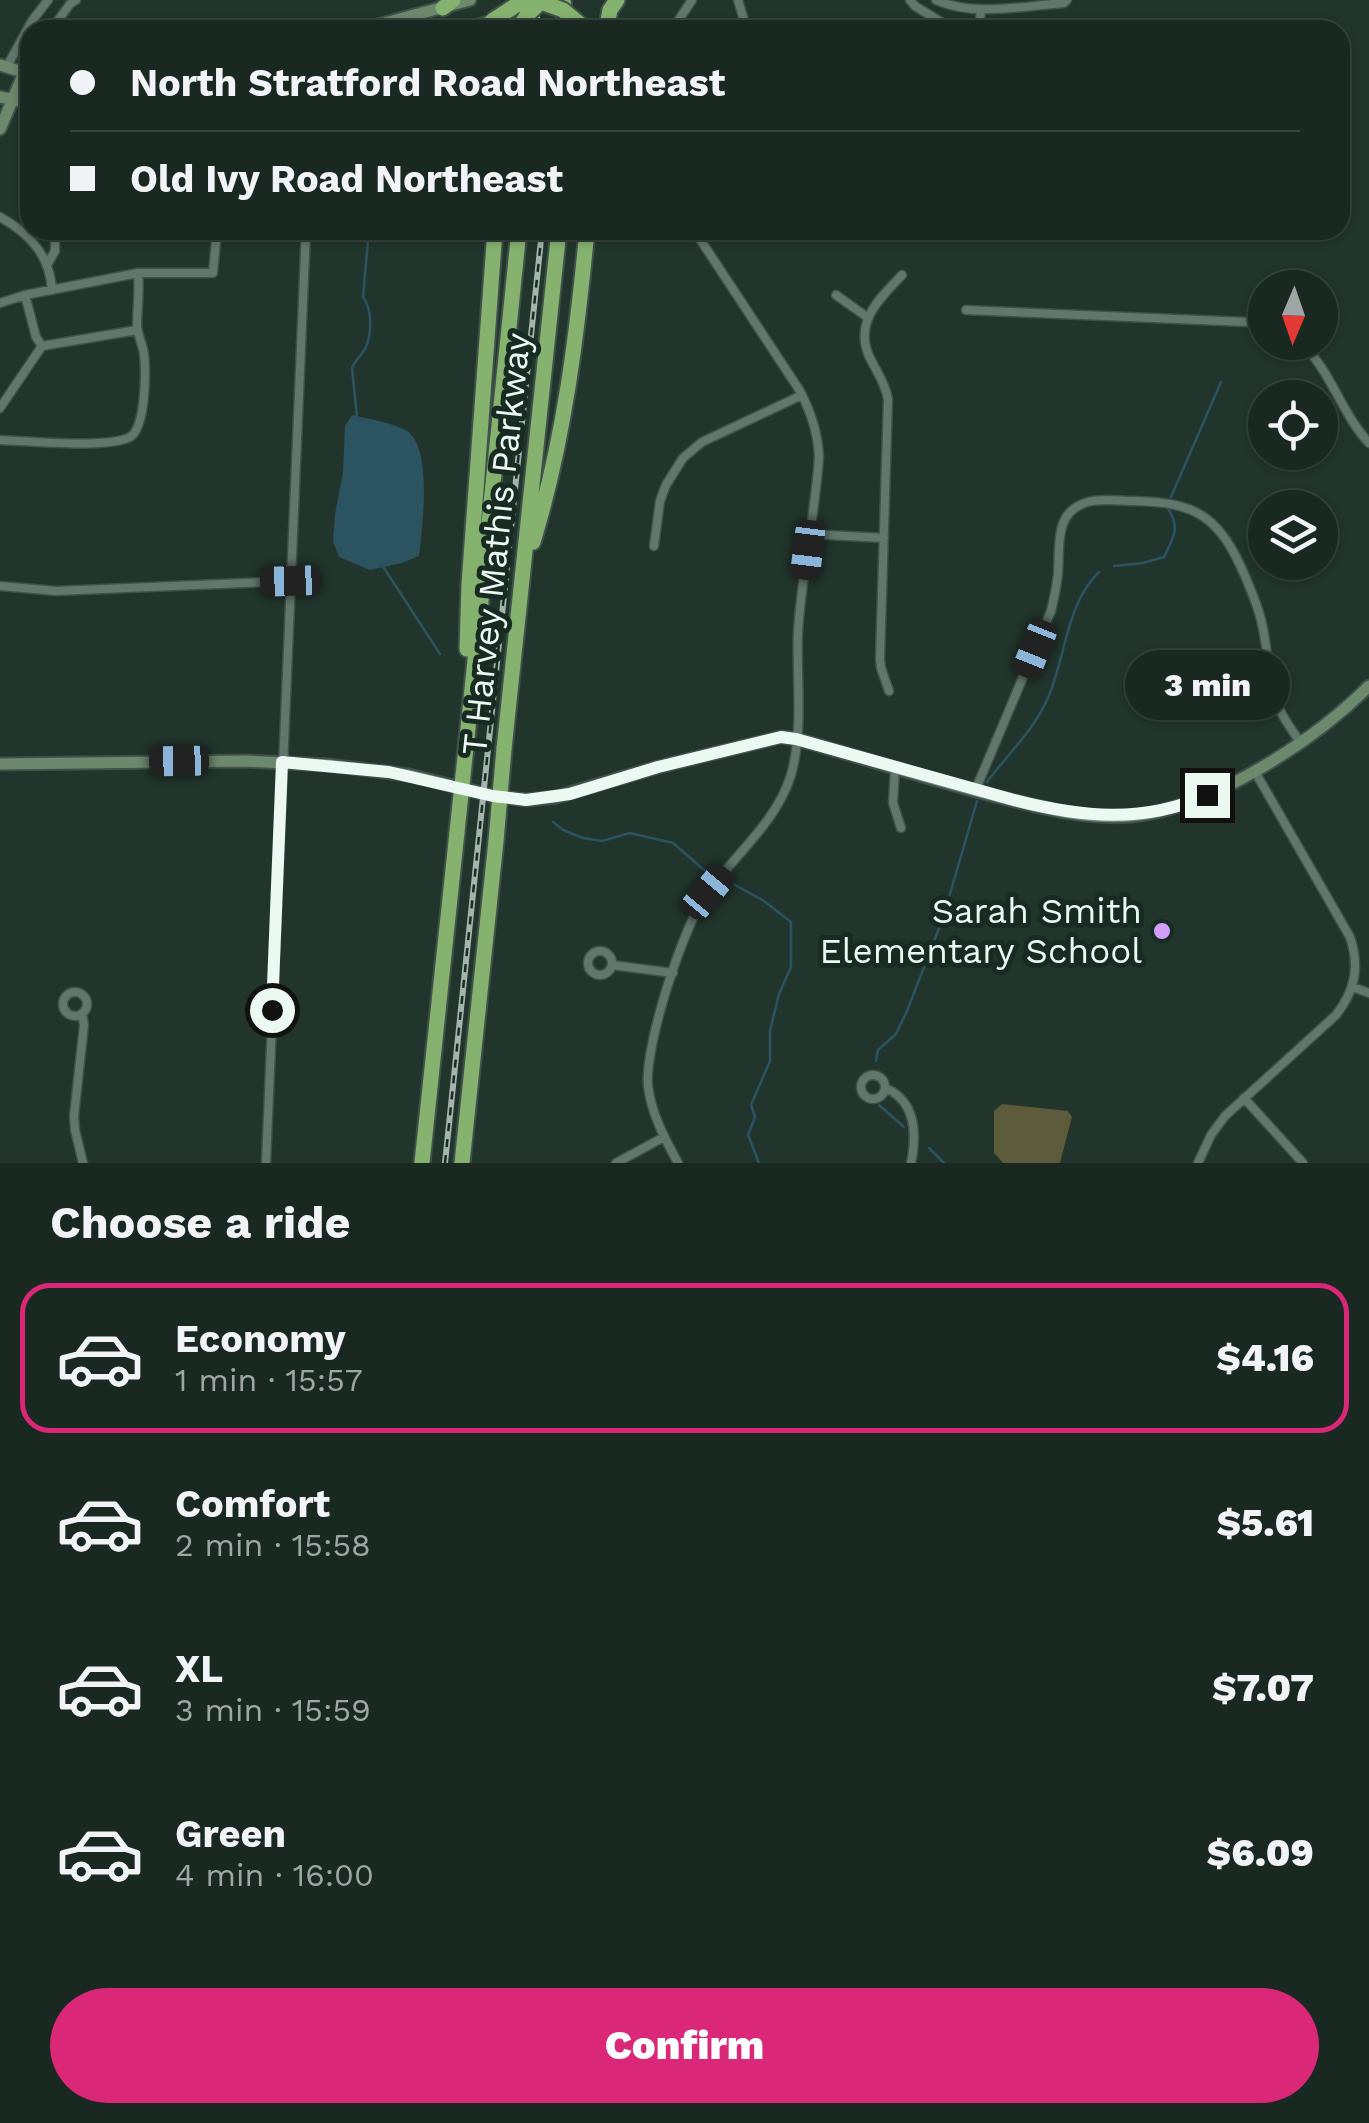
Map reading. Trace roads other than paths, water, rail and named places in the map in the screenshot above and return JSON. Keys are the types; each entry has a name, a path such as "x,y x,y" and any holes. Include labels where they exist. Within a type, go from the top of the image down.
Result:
{"highway":[{"path":"493,20 521,0"},
{"path":"525,20 540,0 563,10 571,20"},
{"path":"466,738 469,584 494,240"},
{"name":"T Harvey Mathis Parkway","path":"422,1163 519,240"},
{"name":"T Harvey Mathis Parkway","path":"462,1163 558,240"},
{"path":"523,575 558,440 575,344 586,240"}],"street":[{"path":"59,20 76,0"},
{"path":"393,20 470,0"},
{"path":"910,0 937,20"},
{"path":"927,14 935,0 954,7 981,8 1067,0"},
{"path":"980,20 981,8"},
{"path":"0,81 2,68 20,40"},
{"path":"0,129 6,99"},
{"path":"31,240 52,276 52,290"},
{"path":"46,265 54,252 55,240"},
{"path":"0,302 138,273 213,273 216,240"},
{"path":"266,1163 306,240"},
{"path":"678,1163 650,1098 647,1070 652,1043 683,940 699,905 778,803 791,773 796,739 798,630 819,457 816,431 802,394 701,240"},
{"path":"0,440 78,444 126,439 135,434 142,422 144,353 137,330 138,273"},
{"path":"890,691 880,658 888,399 884,381 866,348 864,333 876,302 902,275"},
{"path":"25,295 42,346"},
{"path":"836,295 868,317"},
{"path":"966,310 1248,322"},
{"path":"0,408 42,346 137,330"},
{"path":"1317,360 1369,443"},
{"path":"654,546 660,501 683,458 702,442 802,394"},
{"path":"975,790 1051,610 1061,526 1074,509 1093,500 1176,504 1202,515 1222,534 1235,553 1259,610 1275,700 1300,742"},
{"path":"809,534 884,538"},
{"path":"0,586 56,591 290,581"},
{"path":"0,764 282,762 389,772 526,800 570,794 658,767 781,737 1042,808 1130,816 1188,804 1226,786 1300,742 1369,686"},
{"path":"895,768 894,803 902,828"},
{"path":"1198,1163 1225,1116 1336,1015 1353,987 1356,961 1350,938 1254,770"},
{"path":"612,966 673,973"},
{"path":"1353,987 1369,993"},
{"path":"82,1014 74,1130 83,1163"},
{"path":"886,1088 894,1092 914,1122 911,1163"},
{"path":"1244,1098 1303,1163"},
{"path":"616,1163 664,1137"}],"water":[{"path":"352,415 407,431 420,454 424,489 419,556 402,563 370,570 339,557 333,542 345,426"}],"waterway":[{"path":"357,417 352,368 369,335 369,314 363,297 368,240"},
{"path":"1171,497 1221,382"},
{"path":"1114,566 1164,557 1175,527 1167,507"},
{"path":"382,565 440,654"},
{"path":"987,782 1041,711 1079,600 1099,572"},
{"path":"876,1061 878,1050 896,1034 907,1011 943,918 977,801"},
{"path":"553,822 583,838 602,841 630,833 673,843 713,874"},
{"path":"726,880 791,922 791,967 770,1031 770,1061 751,1105 755,1117 748,1135 759,1163"},
{"path":"879,1105 904,1127"},
{"path":"929,1148 944,1163"}],"railway":[{"path":"535,0 537,20"},
{"path":"445,1163 541,240"}],"place":[{"name":"Sarah Smith Elementary School","path":"1162,931"}]}
